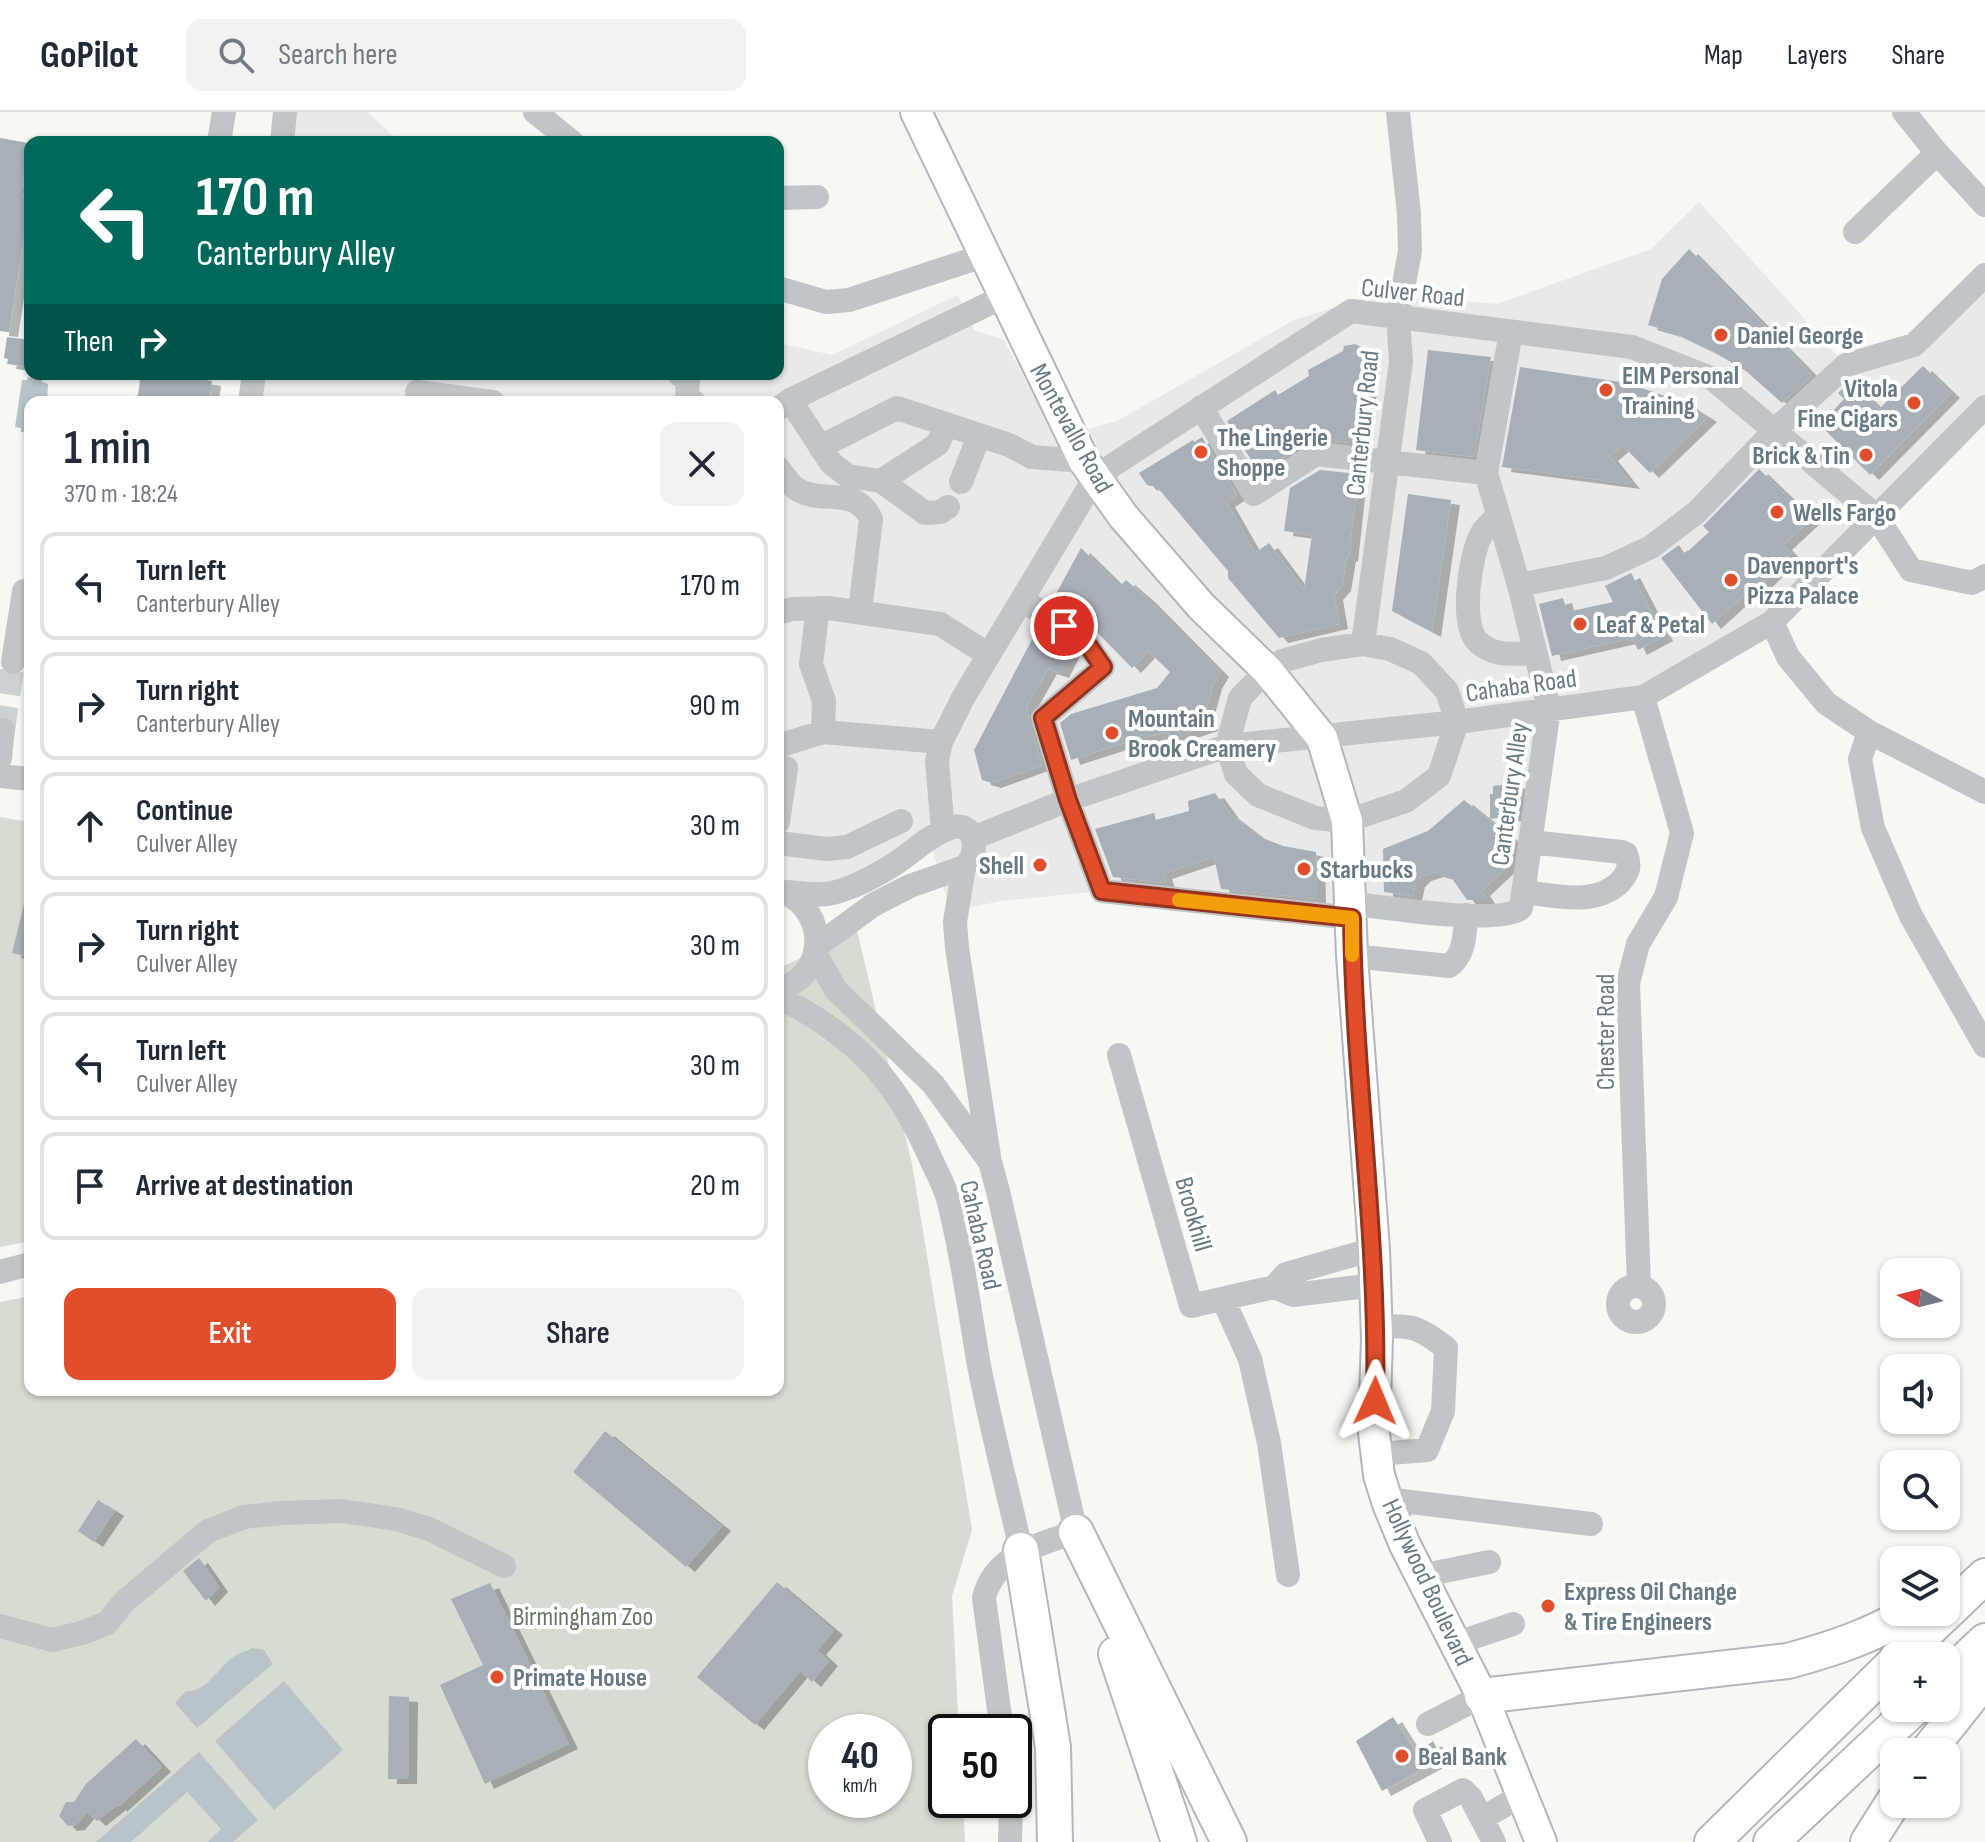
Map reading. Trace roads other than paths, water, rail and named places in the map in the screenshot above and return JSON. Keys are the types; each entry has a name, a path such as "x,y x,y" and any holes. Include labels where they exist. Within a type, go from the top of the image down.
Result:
{"highway":[{"path":"1076,1532 1179,1842"},
{"path":"1076,1532 1229,1842"},
{"path":"1021,1550 1053,1747 1055,1842"},
{"path":"1960,1581 1985,1566"},
{"path":"1916,1642 1985,1576"},
{"path":"1482,1696 1788,1661 1838,1648 1888,1626"},
{"path":"1960,1665 1985,1641"},
{"path":"1712,1842 1880,1677"},
{"path":"1938,1738 1985,1679"},
{"path":"1771,1842 1899,1722"},
{"path":"1868,1842 1883,1818"}],"main road":[{"name":"Montevallo Road","path":"916,112 1090,468 1123,516 1201,606 1267,670 1322,738"},
{"name":"Hollywood Boulevard","path":"1322,738 1347,821 1352,956 1374,1249 1374,1433 1377,1454 1386,1499 1420,1576 1482,1696 1541,1842"}],"street":[{"path":"220,136 224,112"},
{"path":"283,136 285,112"},
{"path":"535,112 565,136"},
{"name":"Canterbury Road","path":"1363,644 1401,362 1398,316 1410,251 1398,112"},
{"path":"1904,112 1985,205"},
{"path":"1855,232 1937,153"},
{"path":"784,197 817,197"},
{"path":"784,290 826,302 849,300 986,255"},
{"path":"1519,585 1606,568 1651,547 1697,512 1776,429 1846,365 1914,345 1985,275"},
{"path":"948,507 940,512 925,513 881,481 848,476 831,463 784,404 1005,296"},
{"name":"Culver Road","path":"943,831 937,761 941,742 963,698 1022,600 1090,468 1201,407 1351,311 1632,347 1713,379 1876,516 1911,570 1972,583 1985,576"},
{"path":"1201,407 1254,494 1316,454 1486,473 1511,332"},
{"path":"418,389 458,396"},
{"name":"Cahaba Road","path":"1076,1532 990,1162 957,948 955,922 964,867 974,854 973,838 1068,800 1227,746 1322,738 1643,697 1772,622 1985,407"},
{"path":"820,447 897,408 1009,445 1032,457 1090,468"},
{"path":"881,481 938,444 946,424"},
{"path":"961,482 982,436"},
{"name":"Canterbury Alley","path":"1068,800 1102,891 1351,910 1493,916 1517,912 1521,908 1549,708 1519,585 1486,473"},
{"path":"784,476 794,488 804,492 855,501 865,507 871,519 860,611"},
{"path":"1498,515 1482,533 1474,555 1468,623 1476,640 1492,651 1508,655 1535,653"},
{"path":"0,588 24,591"},
{"path":"1022,600 1083,638 1103,667 1043,718 1068,800"},
{"path":"13,662 24,606"},
{"path":"818,608 811,664 824,701 823,732"},
{"path":"784,611 818,608 860,611 940,624 989,655"},
{"path":"1772,622 1788,657 1826,703 1869,732 1983,791"},
{"path":"1363,644 1390,649 1421,663 1447,691 1457,722 1439,776 1406,801 1347,821 1315,818 1258,795 1236,774 1227,746 1240,698 1267,670 1282,661 1321,650 1363,644"},
{"name":"Chester Road","path":"1639,1286 1628,983 1638,944 1666,897 1682,833 1643,697"},
{"path":"0,758 3,730"},
{"path":"784,756 823,732 941,742"},
{"path":"1869,732 1860,759 1873,828 1911,916 1985,1046"},
{"path":"0,776 24,778"},
{"path":"784,844 827,849 847,847 901,821"},
{"path":"943,831 960,825 966,827 973,838"},
{"name":"Cahaba Road","path":"784,891 837,892 892,865 943,831"},
{"path":"1523,892 1584,898 1599,895 1611,891 1627,874 1629,866 1626,854 1621,852 1531,842"},
{"path":"784,988 803,976 816,950 873,905 910,886 964,867"},
{"name":"Cahaba Road","path":"784,892 806,908 813,918 816,950 836,990 926,1076 990,1162"},
{"path":"1352,956 1449,966 1455,963 1464,941 1466,915"},
{"name":"Cahaba Road","path":"784,1000 832,1028 867,1058 893,1088 912,1117 941,1182 959,1246 979,1364 1021,1550"},
{"name":"Brookhill","path":"1119,1055 1191,1306 1274,1287 1286,1274 1374,1249"},
{"path":"0,1272 24,1266"},
{"name":"Brookhill","path":"1274,1287 1293,1295 1375,1285"},
{"path":"1223,1299 1250,1359 1269,1443 1288,1575"},
{"path":"1376,1327 1394,1325 1422,1329 1446,1348 1443,1411 1427,1450 1377,1454"},
{"path":"1386,1499 1591,1524"},
{"path":"0,1626 52,1640 107,1623 124,1602 208,1531 244,1517 342,1511 396,1519 429,1529 504,1566"},
{"path":"1000,1714 984,1598 987,1584 1021,1550 1076,1532"},
{"path":"1420,1576 1489,1562"},
{"path":"1457,1643 1513,1624"},
{"path":"1428,1724 1482,1696"},
{"path":"1440,1842 1425,1810 1463,1790 1483,1818 1494,1842"},
{"path":"1483,1818 1522,1795"},
{"path":"1010,1842 1011,1818"}],"tunnel":[{"path":"3,730 13,662"}],"place":[{"name":"Daniel George","path":"1721,335"},
{"name":"EIM Personal Training","path":"1606,390"},
{"name":"Vitola Fine Cigars","path":"1914,403"},
{"name":"The Lingerie Shoppe","path":"1201,452"},
{"name":"Brick & Tin","path":"1866,455"},
{"name":"Wells Fargo","path":"1777,512"},
{"name":"Davenport's Pizza Palace","path":"1731,580"},
{"name":"Leaf & Petal","path":"1580,624"},
{"name":"Mountain Brook Creamery","path":"1112,733"},
{"name":"Shell","path":"1040,865"},
{"name":"Starbucks","path":"1304,869"},
{"name":"Express Oil Change & Tire Engineers","path":"1548,1606"},
{"name":"Primate House","path":"497,1677"},
{"name":"Beal Bank","path":"1402,1756"}],"park label":[{"name":"Birmingham Zoo","path":"583,1616"}]}
